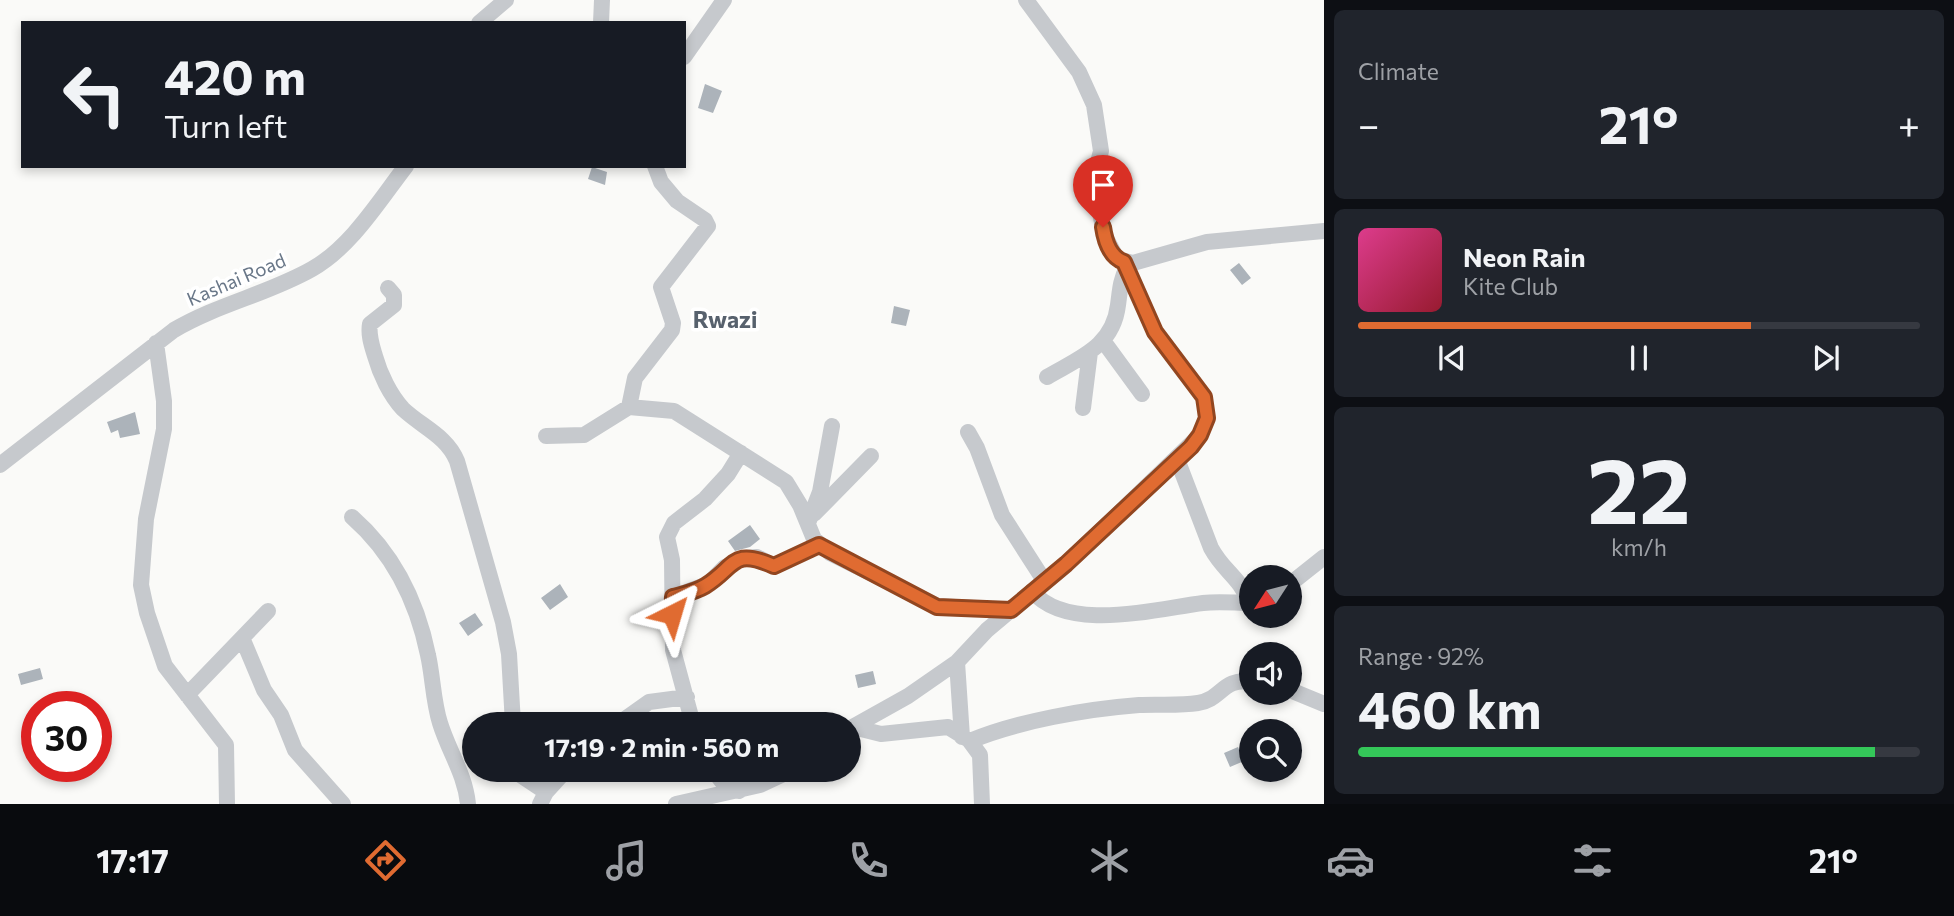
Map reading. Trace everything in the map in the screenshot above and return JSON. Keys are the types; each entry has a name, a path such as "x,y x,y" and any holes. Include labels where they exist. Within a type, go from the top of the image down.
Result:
{"street":[{"path":"481,21 506,0"},
{"path":"601,21 602,0"},
{"path":"686,54 724,0"},
{"path":"861,722 908,696 957,662 975,641 1177,459 1200,435 1207,418 1204,397 1155,332 1125,265 1117,260 1105,236 1093,181 1101,151 1094,105 1079,72 1026,0"},
{"name":"Kashai Road","path":"0,465 156,343 202,314 314,268 353,233 404,168"},
{"path":"629,407 635,378 672,330 673,323 662,287 708,226 705,220 669,193 656,168"},
{"path":"1125,265 1214,241 1324,231"},
{"path":"1047,377 1104,342 1114,325 1119,286 1125,265"},
{"path":"388,288 394,295 394,305 370,324 371,343 382,376 401,406 442,438 452,449 457,461 503,622 509,654 512,712"},
{"path":"1104,342 1142,394"},
{"path":"156,343 164,401 164,429 146,519 141,585 164,662 226,745 227,804"},
{"path":"1083,408 1090,352"},
{"path":"546,436 584,435 629,407 674,411 786,482 811,519 819,545 937,607 1011,610"},
{"path":"811,519 827,461 832,426"},
{"path":"968,432 977,448 1002,515 1048,606 1075,612 1156,613 1208,603 1239,603"},
{"path":"690,712 673,650 669,529 722,481 741,453"},
{"path":"811,519 871,456"},
{"path":"1177,459 1210,548 1217,561 1239,580"},
{"path":"352,517 384,551 402,579 419,619 440,723 458,761 468,804"},
{"path":"673,597 708,584 734,562 757,557 774,566 819,545"},
{"path":"1302,574 1324,557"},
{"path":"187,695 243,640 268,611"},
{"path":"243,640 264,690 281,715 295,750 344,804"},
{"path":"957,662 966,739"},
{"path":"966,739 1085,713 1138,705 1198,704 1234,682 1239,682"},
{"path":"1302,695 1324,704"},
{"path":"635,712 649,702 687,697"},
{"path":"861,729 881,734 948,727 966,739 980,755 983,764 982,804"},
{"path":"526,782 543,798 556,782"},
{"path":"723,782 739,791"},
{"path":"676,804 739,791 762,782"}],"building":[{"path":"705,84 722,91 713,113 698,108"},
{"path":"592,168 607,172 605,185 588,179"},
{"path":"1239,263 1251,278 1242,285 1230,270"},
{"path":"894,306 910,310 906,326 891,323"},
{"path":"135,412 140,434 120,438 118,430 111,433 107,422"},
{"path":"750,525 760,539 750,547 735,551 728,541"},
{"path":"560,584 568,597 550,610 541,598"},
{"path":"475,613 483,625 468,636 459,623"},
{"path":"40,668 43,679 21,685 18,674"},
{"path":"873,671 876,684 858,688 855,675"},
{"path":"1238,747 1239,763 1230,767 1224,753"}],"district":[{"name":"Rwazi","path":"725,319"}],"route":[{"path":"672,614 673,597 698,590 734,562 757,557 774,566 819,545 841,559 937,607 957,610 1011,610 1066,564 1128,503 1191,447 1207,418 1204,397 1171,357 1155,332 1124,262 1117,260 1110,250 1103,227"}]}
